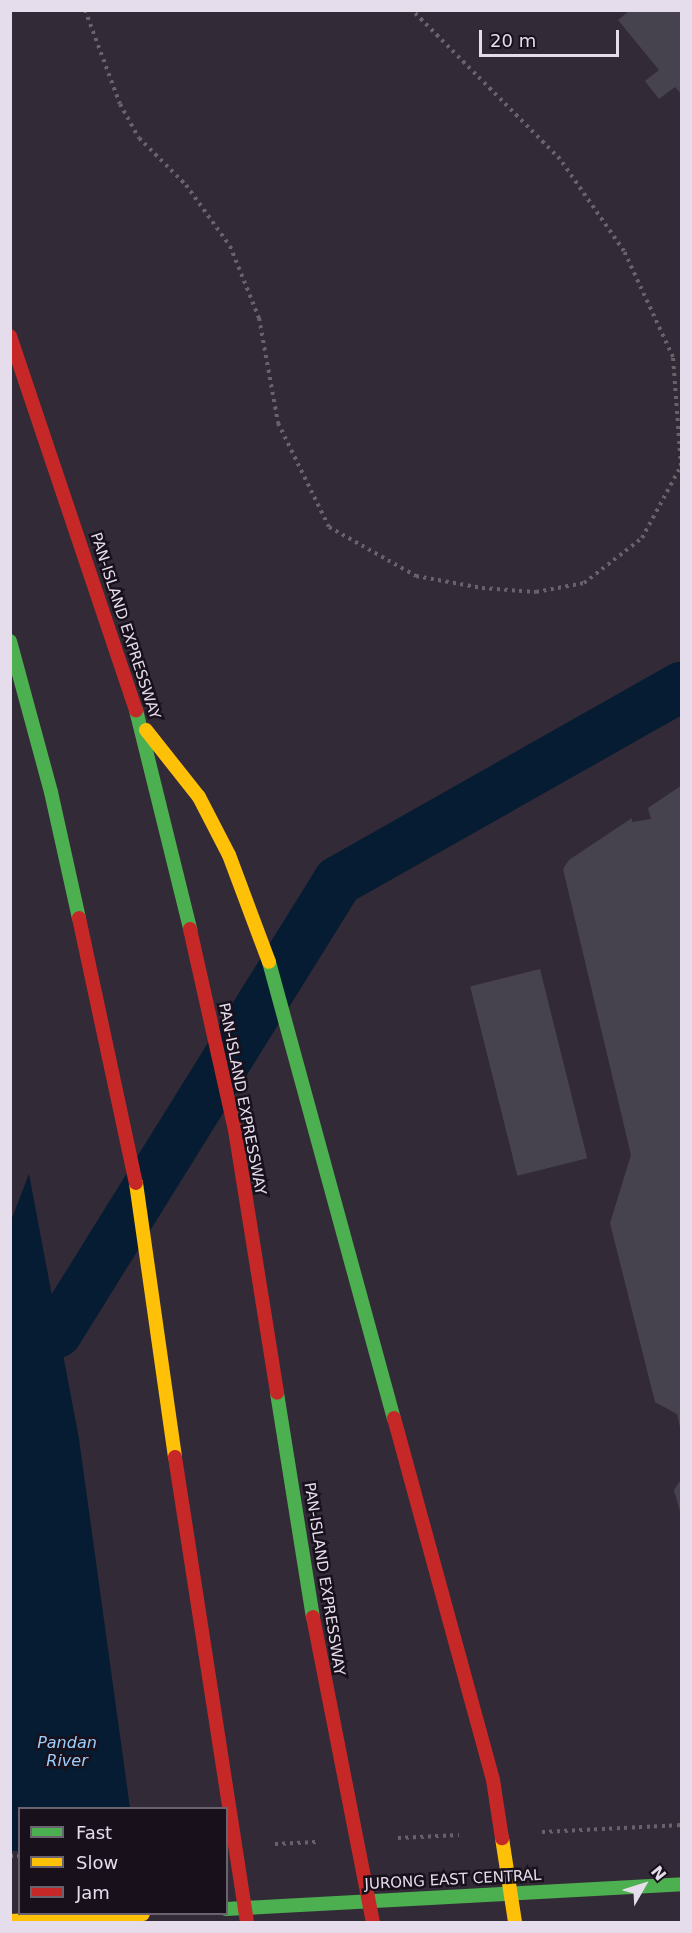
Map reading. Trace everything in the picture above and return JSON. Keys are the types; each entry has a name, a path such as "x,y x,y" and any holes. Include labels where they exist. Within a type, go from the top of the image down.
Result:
{"main road":[{"name":"PAN-ISLAND EXPRESSWAY","path":"10,336 141,724 235,1130 323,1677 373,1923"},
{"path":"10,641 51,792 131,1149 208,1689 228,1807"},
{"path":"141,724 200,797 229,855 271,968 492,1780 515,1923"},
{"path":"228,1809 247,1923"},
{"name":"JURONG EAST CENTRAL","path":"228,1909 681,1884"},
{"path":"10,1921 124,1915"}],"path":[{"path":"85,10 120,104 139,138 186,185 230,246 259,318 278,423 329,526 416,576 482,588 536,592 584,583 642,538 681,466 673,357 624,251 560,159 412,10"},
{"path":"538,1832 681,1825"},
{"path":"394,1838 466,1835"},
{"path":"262,1845 322,1842"}],"water":[{"name":"Pandan River","path":"29,1174 79,1439 130,1807 18,1807 19,1915 11,1922 10,1223"}],"pier":[{"path":"11,1851 18,1851 19,1915 11,1922"}],"building":[{"path":"630,10 682,10 682,95 675,87 659,99 645,81 659,70 618,20"},
{"path":"682,785 681,1432 677,1414 655,1402 610,1223 631,1155 563,869 569,860 632,818 632,822 651,819 648,808"},
{"path":"540,969 587,1158 517,1176 470,986"},
{"path":"682,1478 682,1515 681,1515 674,1490"}],"waterway":[{"path":"57,1333 338,881 682,686"}],"traffic: fast":[{"path":"10,641 51,792 79,918"},
{"path":"136,710 190,929"},
{"path":"269,962 394,1418"},
{"path":"277,1393 313,1617"},
{"path":"228,1909 682,1884"}],"traffic: slow":[{"path":"146,730 199,797 229,855 269,962"},
{"path":"136,1183 175,1457"},
{"path":"502,1838 515,1922"},
{"path":"10,1921 124,1915"}],"traffic: jam":[{"path":"10,336 136,710"},
{"path":"79,918 136,1183"},
{"path":"190,929 235,1130 277,1393"},
{"path":"394,1418 493,1780 502,1838"},
{"path":"175,1457 247,1922"},
{"path":"313,1617 373,1922"}]}
